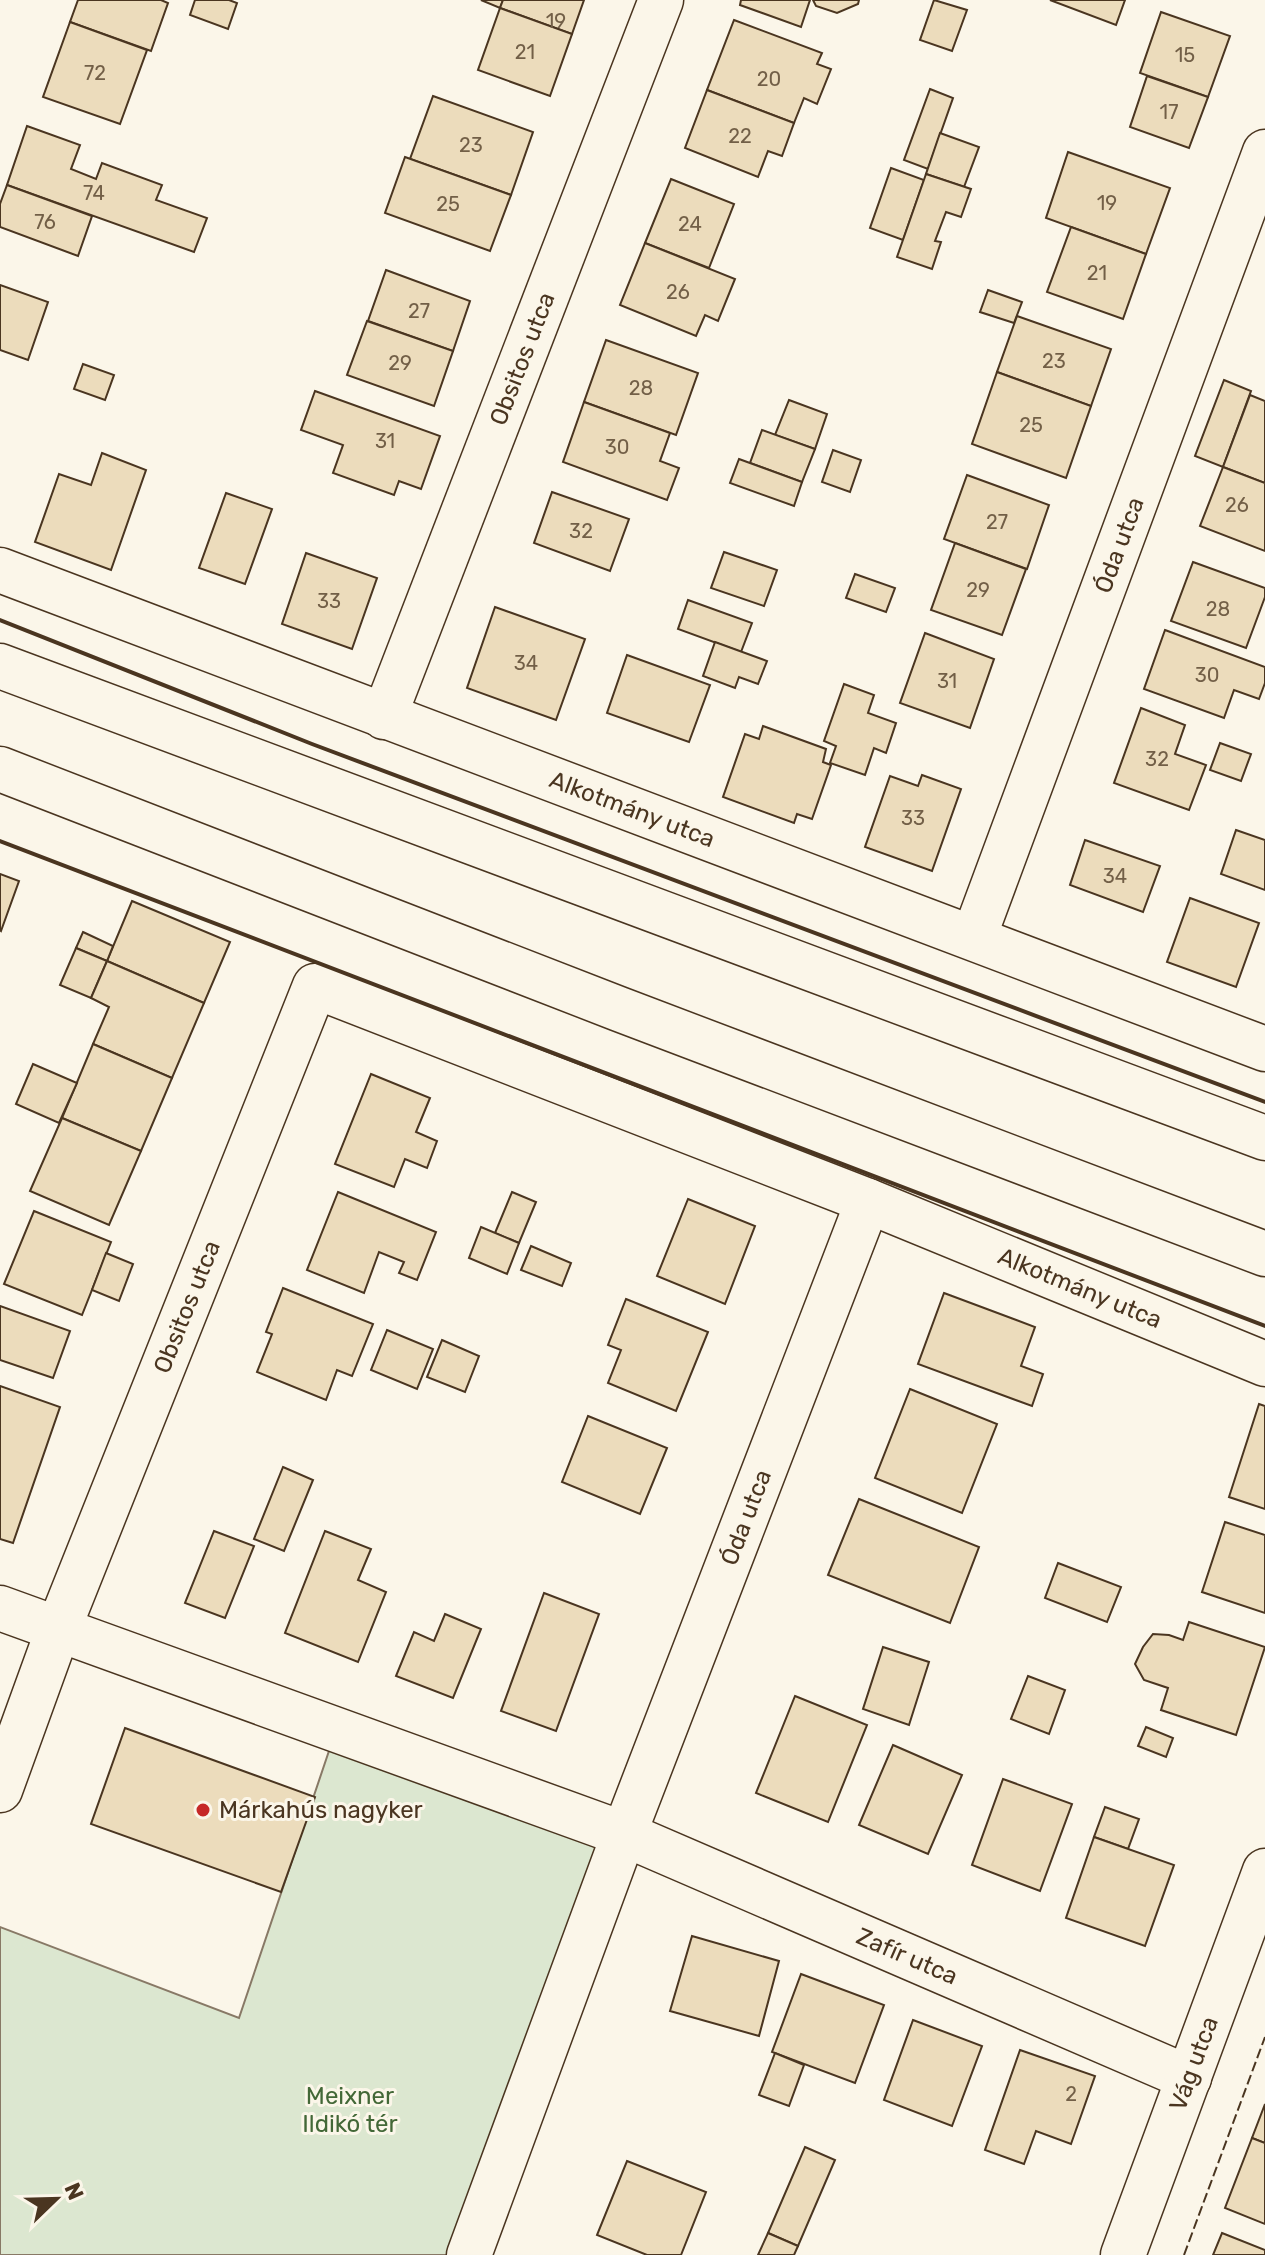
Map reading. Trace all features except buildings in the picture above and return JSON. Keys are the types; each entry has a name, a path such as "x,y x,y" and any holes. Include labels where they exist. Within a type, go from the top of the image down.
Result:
{"street":[{"name":"Obsitos utca","path":"384,717 661,0"},
{"name":"Óda utca","path":"974,937 1265,152"},
{"name":"Alkotmány utca","path":"0,570 1265,1049"},
{"path":"0,666 1265,1138"},
{"path":"0,769 619,1009 1265,1254"},
{"name":"Obsitos utca","path":"58,1630 315,986"},
{"name":"Alkotmány utca","path":"315,986 868,1201 1265,1364"},
{"name":"Óda utca","path":"624,1834 868,1201"},
{"path":"0,1608 624,1834 469,2255"},
{"path":"0,1790 58,1630"},
{"name":"Zafír utca","path":"624,1834 1189,2078"},
{"name":"Vág utca","path":"1123,2255 1265,1871"}],"green space":[{"name":"Meixner Ildikó tér","path":"332,1742 599,1844 451,2255 0,2255 0,1927 239,2018"}],"fence":[{"path":"1184,2255 1265,2037"}],"wall":[{"path":"0,620 312,744 1265,1102"},
{"path":"0,841 1265,1326"}],"place":[{"name":"Márkahús nagyker","path":"203,1810"}]}
